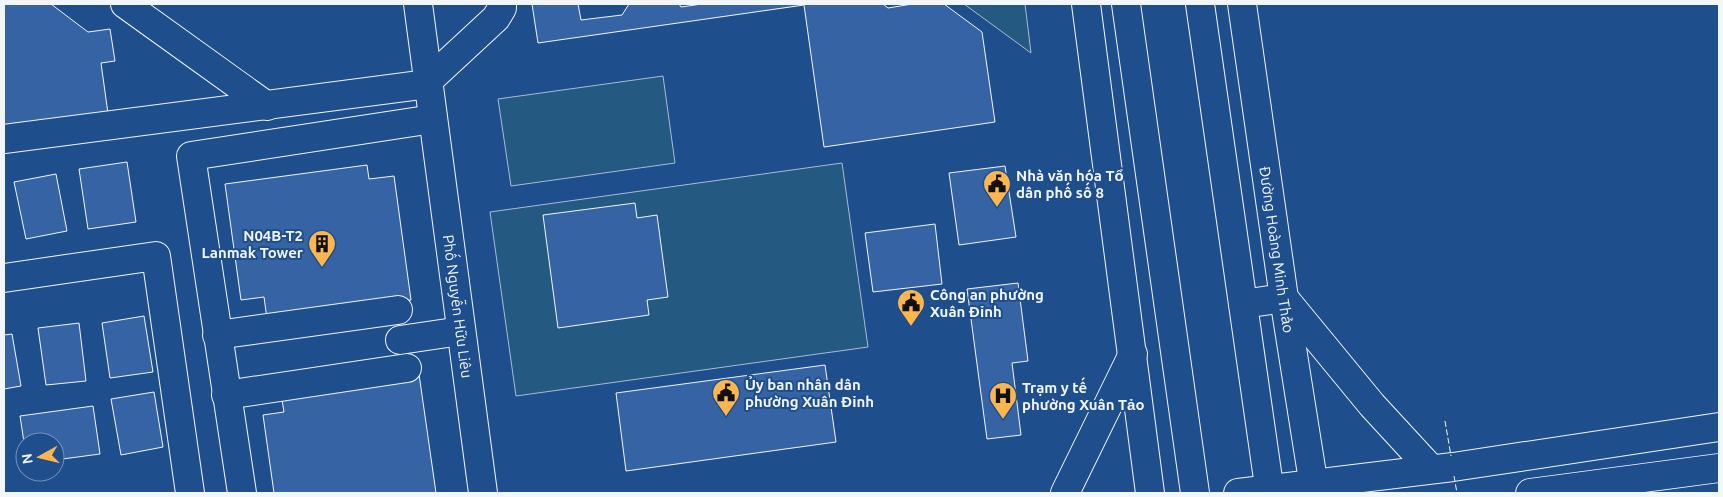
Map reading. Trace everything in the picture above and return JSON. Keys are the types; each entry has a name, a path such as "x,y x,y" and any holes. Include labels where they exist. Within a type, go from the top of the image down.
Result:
{"main road":[{"path":"125,4 267,106"},
{"name":"Phố Nguyễn Hữu Liêu","path":"418,4 483,493"},
{"path":"4,139 267,106 428,82 496,18 502,8 502,4"},
{"path":"1086,4 1150,493"},
{"path":"1126,4 1195,493"},
{"path":"1200,4 1270,493"},
{"name":"Đường Hoàng Minh Thảo","path":"1242,4 1284,298 1315,488"},
{"path":"1092,43 1131,38"},
{"path":"242,493 190,156 433,119"},
{"path":"4,278 156,256 184,492"},
{"path":"1243,304 1284,298 1372,405 1442,468"},
{"path":"217,335 398,310"},
{"path":"400,340 461,331"},
{"path":"1065,493 1133,354"},
{"path":"226,395 407,368"},
{"path":"1238,493 1315,488 1719,427"},
{"path":"1530,493 1719,468"}],"shaded area":[{"path":"964,4 1025,4 1031,53"},
{"path":"663,76 675,163 511,186 498,99"},
{"path":"842,163 868,347 516,396 490,212"}],"building":[{"path":"4,4 51,4 88,32 110,29 115,61 101,63 110,128 4,144"},
{"path":"532,4 578,4 581,20 622,15 629,4 679,4 681,7 702,4 883,4 888,8 912,4 944,4 982,32 995,122 824,147 804,5 538,43"},
{"path":"127,162 136,222 88,229 79,169"},
{"name":"N04B-T2 Lanmak Tower","path":"367,165 369,179 394,176 411,300 267,319 264,297 241,300 225,184"},
{"path":"1005,166 1016,237 959,245 949,173"},
{"path":"56,174 67,231 26,239 14,182"},
{"path":"635,203 637,218 657,215 668,297 647,300 649,315 558,328 543,215"},
{"path":"935,224 942,284 873,292 865,233"},
{"path":"1018,283 1028,361 1012,363 1021,435 987,439 967,289"},
{"path":"144,316 153,372 110,378 102,323"},
{"path":"79,323 86,381 46,385 38,328"},
{"path":"12,334 21,386 4,389 4,335"},
{"name":"Ủy ban nhân dân phường Xuân Đỉnh","path":"825,365 836,442 626,471 616,393"},
{"path":"419,374 436,493 274,493 263,415 284,412 281,394"},
{"path":"154,392 163,447 121,455 111,399"},
{"path":"93,406 100,454 65,459 65,432 22,432 20,416"}],"fence":[{"path":"1445,421 1451,456"},
{"path":"1454,476 1457,493"}],"place":[{"name":"Nhà văn hóa Tổ dân phố số 8","path":"997,208"},
{"name":"N04B-T2 Lanmak Tower","path":"322,268"},
{"name":"Công an phường Xuân Đỉnh","path":"911,327"},
{"name":"Ủy ban nhân dân phường Xuân Đỉnh","path":"726,417"},
{"name":"Trạm y tế phường Xuân Tảo","path":"1003,420"}]}
